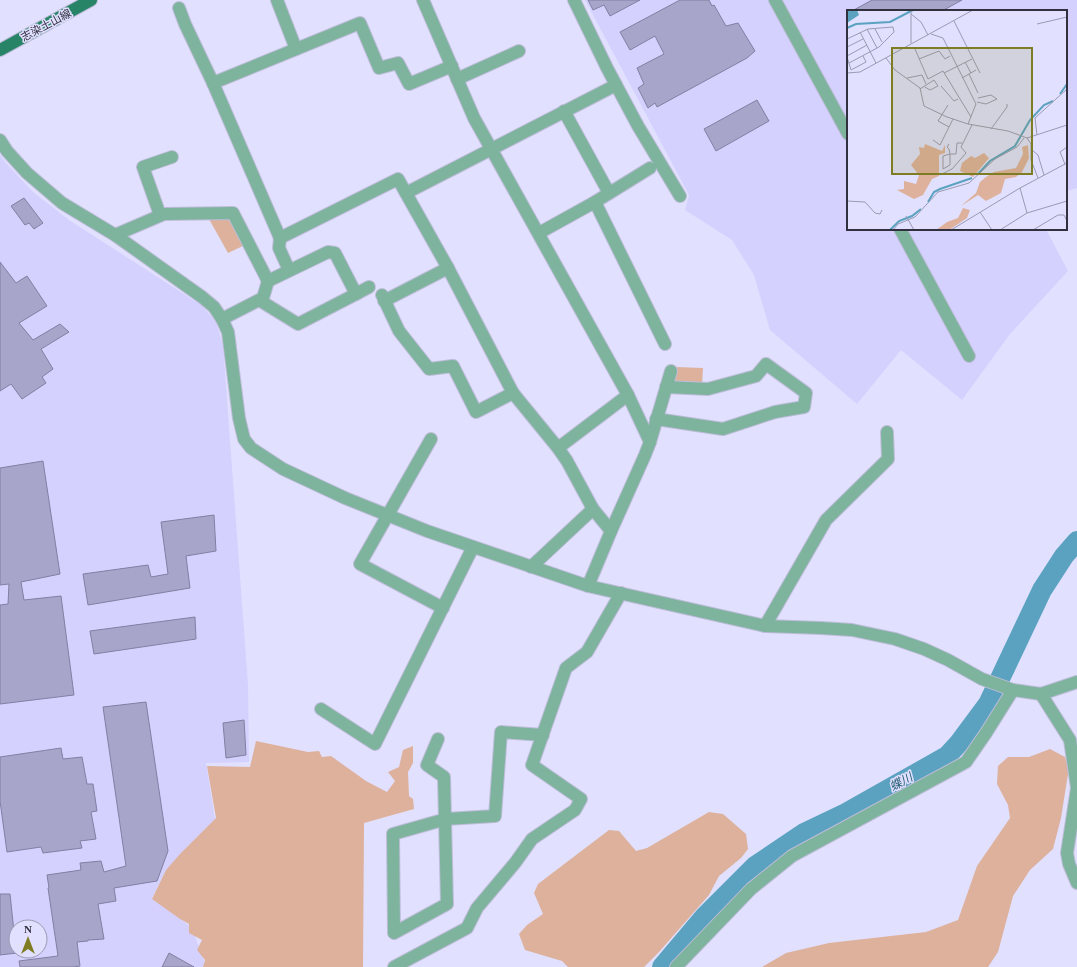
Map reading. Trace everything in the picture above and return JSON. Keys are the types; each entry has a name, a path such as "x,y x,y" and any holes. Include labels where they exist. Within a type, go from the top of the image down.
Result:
{"main road":[{"name":"志染土山線","path":"0,50 91,0"}],"street":[{"path":"277,0 296,48"},
{"path":"423,0 474,118 628,395 650,442"},
{"path":"574,0 638,126 680,196"},
{"path":"776,0 847,132"},
{"path":"179,8 280,238 279,248 289,270"},
{"path":"213,83 360,23 379,68 398,63 409,84 452,66"},
{"path":"457,78 519,51"},
{"path":"406,193 616,85"},
{"path":"564,111 609,193"},
{"path":"0,140 7,151 27,173 50,193 115,235 202,296 214,307 228,332 239,418 244,439 251,448 283,469 345,498 427,531 588,586 765,626 852,630 895,639 924,649 948,660 982,679 1013,690 1041,694 1077,682"},
{"path":"160,215 143,167 172,157"},
{"path":"539,233 595,202 650,168"},
{"path":"280,238 398,180 448,268 513,393 558,448 567,461 593,509 611,531"},
{"path":"595,202 665,344"},
{"path":"115,235 164,214 233,213 268,281 263,298 222,319"},
{"path":"901,230 969,356"},
{"path":"268,281 328,252 335,253 356,294"},
{"path":"448,268 383,298 399,331 429,369 453,366 476,412 513,393"},
{"path":"259,300 298,324 368,287"},
{"path":"656,419 722,429 775,412 804,407 806,393 766,364 756,376 708,389 666,387"},
{"path":"588,586 650,442 671,370"},
{"path":"558,448 628,395"},
{"path":"765,626 826,520 888,459 887,432"},
{"path":"431,439 360,564 443,608"},
{"path":"531,567 593,509"},
{"path":"321,709 376,744 473,547"},
{"path":"394,967 468,928 477,908 515,863 532,839 575,810 581,798 532,765 566,668 588,652 621,593"},
{"path":"676,967 751,889 792,856 966,762 1013,690"},
{"path":"1041,694 1070,740 1077,788 1067,853 1069,864 1077,883"},
{"path":"438,739 427,765 444,777 446,819 447,904 394,933 393,834 446,819 495,816 501,732 543,735"}],"shaded area":[{"path":"585,0 1077,0 1077,188 1067,191 1067,10 847,10 847,230 1047,230 1068,271 1010,334 962,400 901,350 857,404 770,330 754,275 732,240 685,210 689,195"},
{"path":"0,155 33,192 69,220 201,305 216,322 223,345 248,685 249,762 206,763 215,820 165,872 152,898 192,928 206,967 0,967"},
{"path":"231,218 245,245 228,253 209,219"},
{"path":"676,367 703,368 702,385 677,385 674,379"},
{"path":"256,741 308,752 319,751 322,757 331,756 366,781 387,792 395,781 388,772 399,767 403,750 413,746 413,763 408,772 409,796 413,799 414,809 364,823 363,967 203,967 205,960 197,950 202,940 189,933 189,924 152,899 166,870 216,818 207,766 250,767"},
{"path":"1050,749 1065,757 1069,768 1061,818 1053,849 1030,870 1013,896 998,952 988,967 762,967 786,953 829,943 926,932 958,920 977,866 1010,818 1008,805 997,784 998,766 1008,757 1029,757"},
{"path":"709,812 723,814 746,834 748,849 741,858 719,876 709,895 644,967 568,967 562,961 525,950 519,934 527,925 543,914 534,893 538,884 609,830 619,831 636,851 647,848"}],"building":[{"path":"588,0 640,0 610,16 604,5 593,10"},
{"path":"680,0 709,0 712,6 714,5 726,26 738,23 755,51 747,58 657,107 655,103 648,108 638,88 644,84 637,68 664,54 655,36 630,50 620,32"},
{"path":"872,0 962,0 944,10 854,10"},
{"path":"757,100 769,121 716,151 704,129"},
{"path":"24,198 43,223 34,229 29,223 25,225 11,206"},
{"path":"0,262 16,283 27,276 47,306 19,323 33,340 60,324 69,332 41,349 53,369 42,377 46,383 22,399 11,384 0,391"},
{"path":"43,461 60,574 21,582 24,600 61,596 74,695 0,704 0,605 8,604 9,584 0,585 0,468"},
{"path":"214,515 216,551 186,556 190,588 88,605 83,574 148,565 151,577 168,574 161,522"},
{"path":"195,617 196,639 94,654 90,631"},
{"path":"146,702 168,851 157,881 114,888 116,901 98,904 104,939 77,942 80,966 20,967 19,961 48,959 48,957 58,956 47,875 81,870 80,863 101,861 104,872 126,866 103,707"},
{"path":"244,720 246,755 226,758 223,723"},
{"path":"61,748 63,759 82,757 87,784 93,784 97,811 91,812 96,839 80,841 82,848 43,853 41,847 7,852 0,801 0,757"},
{"path":"0,894 10,894 13,919 8,919 8,954 0,955"},
{"path":"169,953 194,967 162,967"}],"waterway":[{"name":"蝶川","path":"662,967 705,916 755,866 804,833 846,813 947,756 959,743 988,704 1042,590 1064,556 1077,541"}]}
